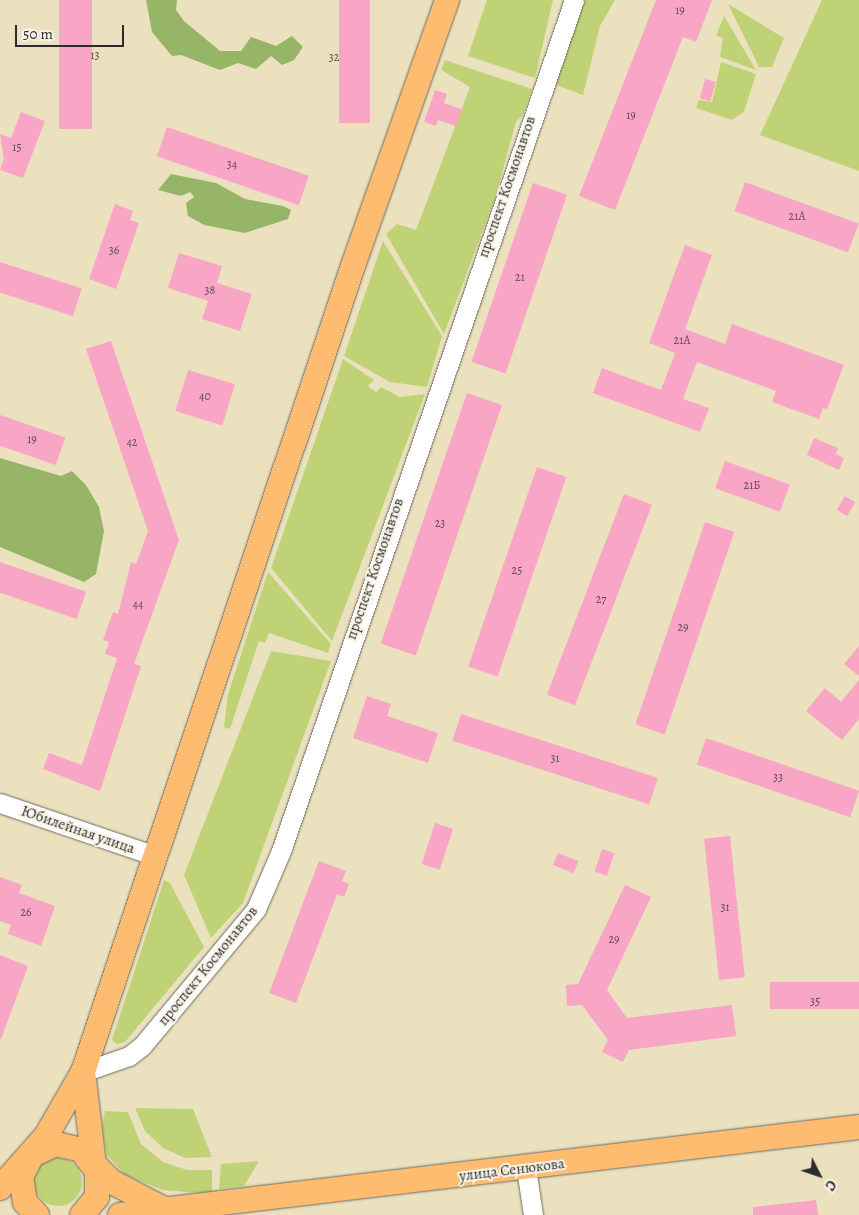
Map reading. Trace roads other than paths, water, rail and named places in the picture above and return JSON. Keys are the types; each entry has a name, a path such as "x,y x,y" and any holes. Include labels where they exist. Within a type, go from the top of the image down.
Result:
{"main road":[{"path":"37,1215 21,1190 24,1165 83,1072 447,0"},
{"path":"82,1215 96,1197 99,1184 94,1164 83,1072"},
{"name":"улица Сенюкова","path":"120,1215 164,1208 220,1206 859,1127"},
{"name":"улица Сенюкова","path":"0,1188 32,1155 56,1144 69,1145 94,1164 112,1182 164,1208"}],"street":[{"name":"проспект Космонавтов","path":"83,1072 129,1056 142,1046 256,909 281,851 574,0"},
{"name":"Юбилейная улица","path":"0,803 156,856"},
{"path":"526,1168 533,1215"}]}
